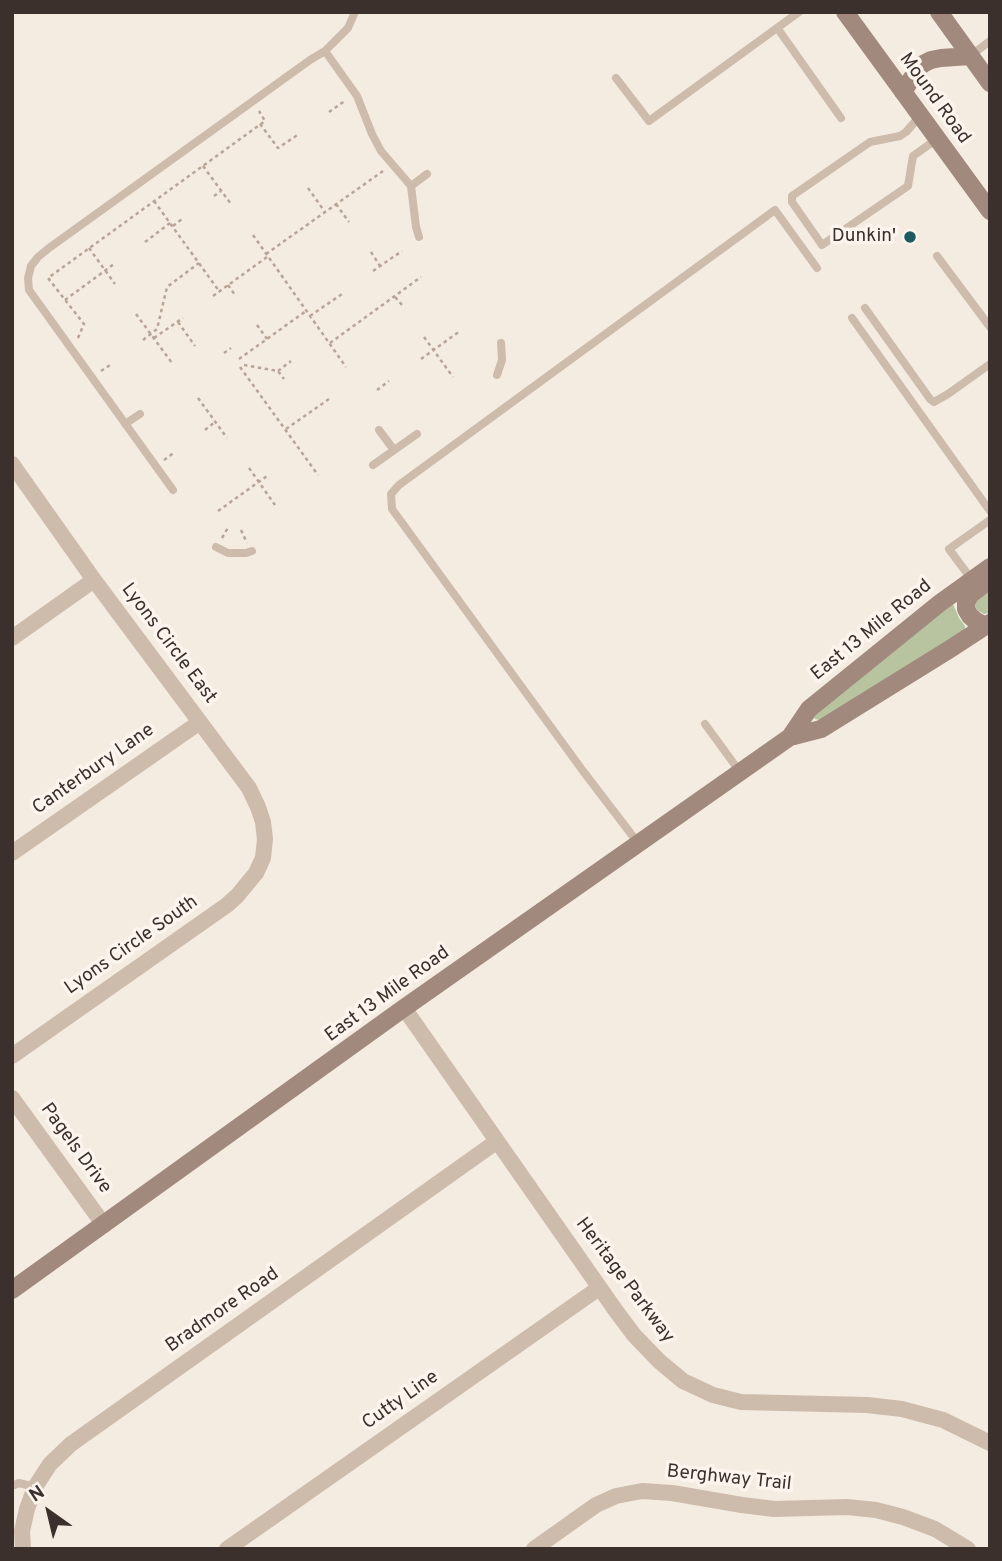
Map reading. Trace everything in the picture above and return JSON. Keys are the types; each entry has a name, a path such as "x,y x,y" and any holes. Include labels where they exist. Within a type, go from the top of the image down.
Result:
{"main road":[{"name":"Mound Road","path":"845,12 990,211"},
{"path":"946,15 970,56 990,83"},
{"path":"903,92 923,64 941,58 970,56"},
{"name":"East 13 Mile Road","path":"790,737 809,709 981,580 990,567"},
{"path":"981,580 966,602 966,609 970,616 988,624"},
{"name":"East 13 Mile Road","path":"12,1290 404,1008 790,737 821,729 988,624"}],"street":[{"name":"Lyons Circle East","path":"12,464 248,788 262,822 265,839 263,858"},
{"path":"12,638 94,580"},
{"name":"Canterbury Lane","path":"12,853 200,722"},
{"name":"Lyons Circle South","path":"12,1056 227,905 256,873 263,858"},
{"name":"Heritage Parkway","path":"404,1008 634,1335 659,1362 683,1381 713,1395 741,1402 867,1405 902,1409 943,1420 990,1443"},
{"name":"Pagels Drive","path":"12,1098 104,1225"},
{"name":"Bradmore Road","path":"23,1549 22,1531 34,1487 50,1464 71,1444 496,1142"},
{"name":"Cutty Line","path":"227,1549 600,1288"},
{"name":"Berghway Trail","path":"534,1549 596,1505 615,1496 642,1491 774,1509 847,1507 876,1510 935,1529 968,1549"}],"lane":[{"path":"173,490 29,290 31,266 49,248 325,51 348,28 355,12"},
{"path":"617,78 649,121 799,12"},
{"path":"778,29 841,118"},
{"path":"970,56 990,41"},
{"path":"325,51 357,96 381,151 411,186 419,237"},
{"path":"920,116 900,136 870,142 792,196 792,202 822,245 908,186 913,156 937,139"},
{"path":"411,186 427,174"},
{"path":"638,843 392,509 391,494 410,477 775,210 817,268"},
{"path":"937,256 990,327"},
{"path":"865,309 934,402 990,364"},
{"path":"852,318 990,511"},
{"path":"497,374 502,360 501,344"},
{"path":"125,424 140,414"},
{"path":"379,430 394,450"},
{"path":"373,465 418,434"},
{"path":"981,580 949,549 990,520"},
{"path":"216,547 228,553 246,554 252,551"},
{"path":"705,724 740,772"},
{"path":"12,1486 19,1483 34,1487"}],"path":[{"path":"329,112 346,100"},
{"path":"72,350 84,324 48,278 265,121 253,101"},
{"path":"260,124 278,148 299,134"},
{"path":"203,166 231,204"},
{"path":"214,296 383,171"},
{"path":"308,188 325,212"},
{"path":"214,197 221,191"},
{"path":"154,201 219,291"},
{"path":"336,204 349,222"},
{"path":"145,242 182,219"},
{"path":"253,235 346,367"},
{"path":"89,248 115,284"},
{"path":"373,271 402,251"},
{"path":"371,252 380,266"},
{"path":"143,340 158,329 167,287 199,263"},
{"path":"65,300 114,264"},
{"path":"330,343 421,277"},
{"path":"228,285 235,295"},
{"path":"310,316 342,294"},
{"path":"395,297 404,306"},
{"path":"239,359 306,311"},
{"path":"136,314 172,363"},
{"path":"154,338 183,318"},
{"path":"177,321 195,346"},
{"path":"257,326 267,339"},
{"path":"421,359 460,331"},
{"path":"424,337 453,377"},
{"path":"224,353 231,348"},
{"path":"278,371 291,361"},
{"path":"284,379 278,371 242,366 299,452 318,475"},
{"path":"377,390 389,381"},
{"path":"198,398 227,438"},
{"path":"286,430 329,398"},
{"path":"305,410 308,414"},
{"path":"205,430 215,422"},
{"path":"163,460 175,452"},
{"path":"249,468 275,505"},
{"path":"218,510 267,475"},
{"path":"222,538 229,526"},
{"path":"241,530 247,542"}],"green space":[{"path":"990,586 990,613 984,614 977,610 975,597"},
{"path":"953,604 965,631 820,720 815,719 815,714"}],"place":[{"name":"Dunkin'","path":"910,237"}]}
